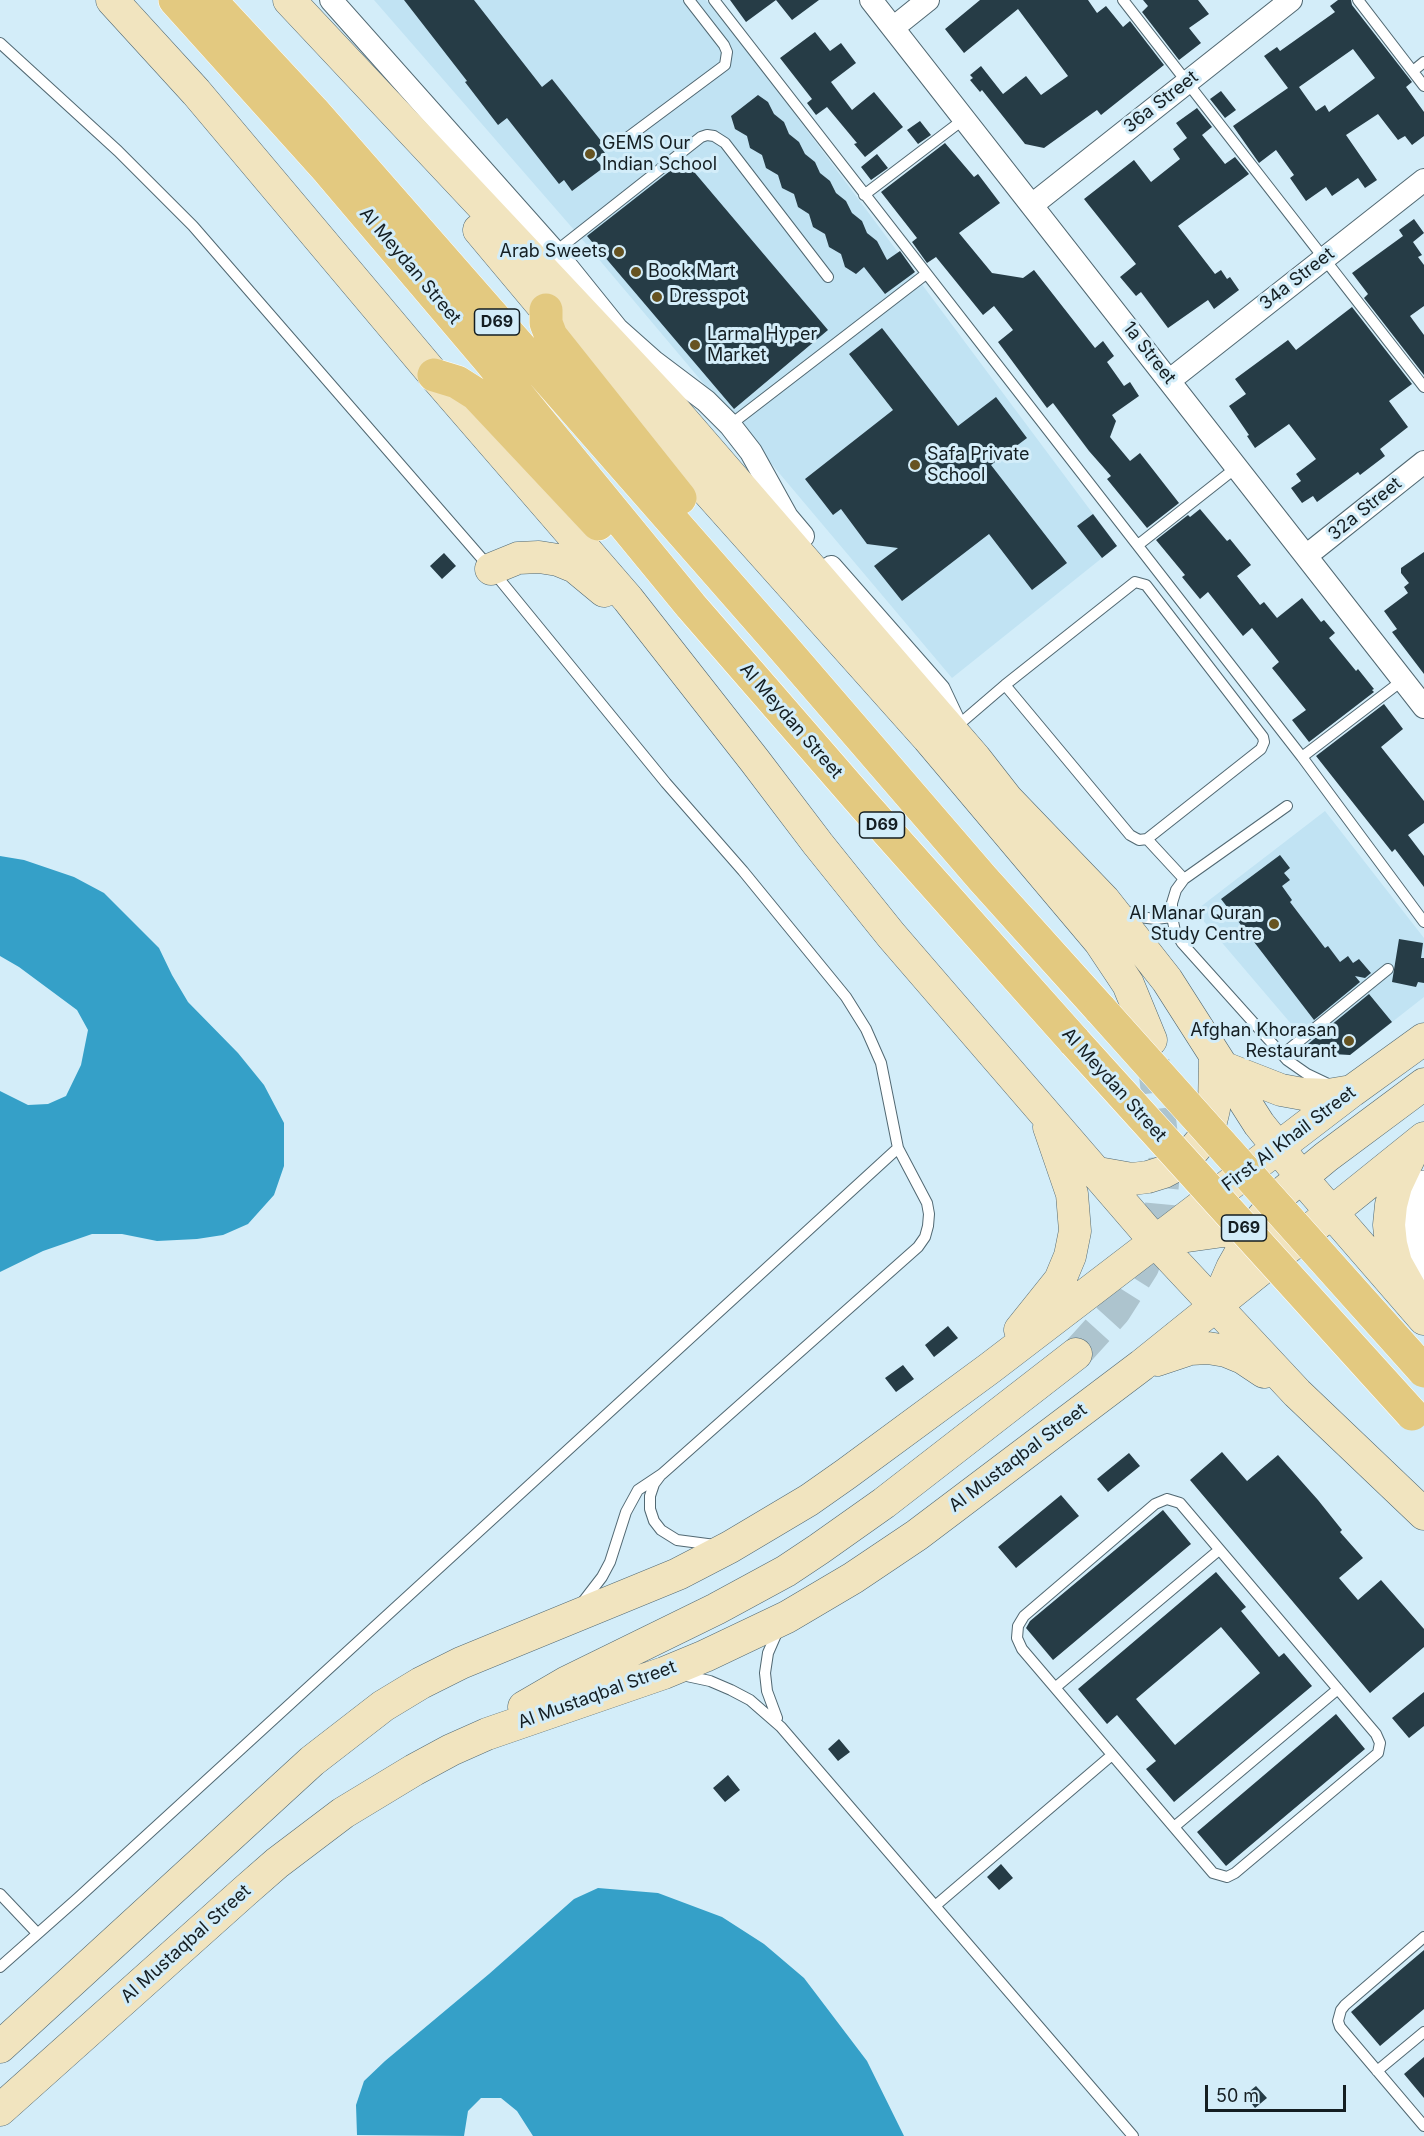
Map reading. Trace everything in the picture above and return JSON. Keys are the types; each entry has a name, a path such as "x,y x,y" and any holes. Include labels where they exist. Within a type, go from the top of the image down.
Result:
{"main road":[{"path":"112,0 196,92 434,375 628,599 891,935 1155,1241 1297,1393 1424,1514"},
{"name":"Al Meydan Street","path":"175,0 290,125 490,361 691,606 864,805 1418,1421"},
{"name":"Al Meydan Street","path":"210,0 313,111 975,870 1424,1371"},
{"path":"289,0 674,410 957,734 1007,799 1104,900 1167,980 1258,1124 1424,1319"},
{"path":"450,169 450,186 456,202 546,309 928,738 1100,942 1128,984 1151,1040"},
{"path":"546,309 546,323 551,336 772,614 781,630 782,646"},
{"path":"434,375 458,382 476,394 533,457 664,590 676,600 691,606"},
{"path":"491,568 518,558 539,557 558,560 575,567 610,596 628,599"},
{"name":"First Al Khail Street","path":"1155,1241 1424,1039"},
{"path":"1098,1173 1132,1179 1148,1177 1171,1168 1191,1153 1210,1126 1214,1109 1218,1062"},
{"path":"1218,1062 1281,1090 1328,1095 1352,1091"},
{"path":"1247,1228 1301,1177 1424,1084"},
{"path":"990,1368 1060,1280 1070,1256 1075,1231 1072,1194 1043,1110"},
{"path":"1209,1299 1300,1238 1420,1142"},
{"path":"1420,1142 1396,1185 1389,1225 1396,1263 1404,1280 1424,1305"},
{"path":"1209,1299 1232,1268 1277,1148"},
{"path":"1098,1173 1127,1187 1153,1206 1184,1219 1247,1228 1322,1243 1349,1261 1424,1339"},
{"path":"0,2047 312,1761 383,1706 461,1663 678,1574 730,1547 846,1474 990,1368 1155,1241 1288,1222 1332,1212"},
{"name":"Al Mustaqbal Street","path":"0,2110 245,1890 343,1813 414,1770 487,1734 663,1673 787,1617 853,1578 909,1541 1142,1365 1209,1299"},
{"path":"1142,1365 1190,1349 1208,1348 1226,1351 1243,1358 1297,1393"},
{"path":"487,1734 546,1694 716,1609 786,1571 884,1503 1076,1354"}],"street":[{"path":"331,0 555,252 617,329 641,351 706,401 730,425 751,452 787,517 939,690 952,714 957,734"},
{"name":"1a Street","path":"872,0 1424,707"},
{"path":"893,28 928,0"},
{"name":"36a Street","path":"1032,205 1186,81 1292,0"},
{"name":"34a Street","path":"1170,380 1424,180"},
{"name":"32a Street","path":"1306,556 1424,462"},
{"path":"1424,1184 1414,1210 1412,1226 1415,1255 1424,1275"}],"lane":[{"path":"627,138 725,65 727,52 724,45 689,0"},
{"path":"714,0 1302,757 1424,922"},
{"path":"1123,0 1424,387"},
{"path":"1358,0 1424,86"},
{"path":"0,43 118,151 193,226 491,568 857,1012 881,1063 898,1148 927,1203 929,1215 925,1237 918,1247 662,1474 638,1490 630,1502 610,1562 592,1591 569,1618"},
{"path":"1413,71 1424,62"},
{"path":"864,195 964,119"},
{"path":"555,252 701,137 707,135 714,136 725,143 828,276"},
{"path":"730,425 926,274"},
{"path":"1138,545 1237,467"},
{"path":"957,734 1005,685 1135,582 1146,585 1263,737 1264,742 1261,749 1147,838 1139,840 1130,835 1005,685"},
{"path":"1302,757 1403,680"},
{"path":"1287,806 1184,879 1174,897 1172,917 1175,931 1182,943 1285,1057 1307,1074 1352,1091"},
{"path":"1147,838 1184,879"},
{"path":"1104,900 1139,917 1156,920 1172,917"},
{"path":"1285,1057 1388,969"},
{"path":"0,1966 78,1898 898,1148"},
{"path":"662,1474 654,1484 650,1496 650,1509 654,1521 661,1530 677,1540 730,1547"},
{"path":"1167,1498 1180,1503 1379,1738 1380,1743 1378,1753 1235,1873 1227,1877 1213,1873 1056,1687 1019,1644 1017,1632 1021,1621 1155,1504 1167,1498"},
{"path":"1056,1687 1219,1550"},
{"path":"781,1727 772,1710 765,1673 768,1653 775,1634 787,1617"},
{"path":"663,1673 710,1681 731,1690 750,1700 781,1727 1133,2136"},
{"path":"1174,1827 1338,1689"},
{"path":"935,1906 1112,1755"},
{"path":"0,1894 38,1933"},
{"path":"1424,1937 1345,2005 1339,2015 1340,2027 1424,2126"},
{"path":"1377,2071 1424,2032"}],"shaded area":[{"path":"374,0 706,0 768,78 1117,546 952,678 575,231"},
{"path":"1325,811 1424,938 1424,997 1350,1055 1316,1053 1195,911"}],"water":[{"path":"0,856 24,860 74,877 104,893 159,948 188,1002 238,1053 264,1085 284,1123 284,1166 274,1195 248,1224 223,1235 197,1239 157,1241 122,1234 92,1234 43,1251 0,1272 0,1091 28,1105 48,1104 66,1096 81,1065 88,1030 77,1010 19,967 0,956"},
{"path":"598,1888 658,1893 722,1917 764,1944 804,1978 867,2061 904,2136 533,2136 517,2111 501,2098 481,2098 468,2111 464,2136 357,2135 356,2105 364,2081 574,1899"}],"building":[{"path":"404,0 474,0 542,87 552,79 602,142 599,145 605,153 596,159 603,168 572,191 564,180 559,184 507,118 498,125"},
{"path":"730,0 776,0 746,22"},
{"path":"776,0 819,0 792,20"},
{"path":"980,0 1088,0 1097,13 1106,6 1123,27 1130,21 1164,65 1101,115 1097,110 1044,148 1025,144 982,90 980,92 970,80 973,78 970,75 981,66 1003,94 1026,76 1041,95 1068,76 1018,9 964,53 945,29"},
{"path":"1143,0 1198,0 1209,14 1189,28 1201,43 1179,60 1142,12 1148,6"},
{"path":"1338,0 1351,0 1352,5 1412,82 1406,87 1424,112 1424,136 1412,145 1405,136 1398,140 1378,114 1346,135 1377,180 1365,188 1358,178 1332,196 1326,187 1306,201 1290,178 1294,175 1276,150 1259,163 1233,126 1288,88 1264,56 1277,47 1280,51 1335,12 1330,6","holes":["1353,49 1375,78 1329,112 1325,105 1316,111 1299,87"]},
{"path":"815,32 830,51 841,43 856,63 831,82 852,110 874,92 903,127 865,157 854,144 857,143 827,107 816,115 807,103 812,99 780,58"},
{"path":"1221,91 1236,110 1225,118 1210,99"},
{"path":"758,95 768,102 774,114 784,122 789,134 799,142 805,154 815,162 820,173 830,181 836,193 846,201 852,213 862,221 867,233 877,241 887,260 900,251 915,272 885,294 864,267 856,274 845,267 841,254 829,247 825,234 813,227 809,214 798,207 794,194 782,188 778,175 766,168 762,155 750,148 747,136 735,129 731,116"},
{"path":"1197,108 1212,127 1202,135 1225,164 1235,157 1249,174 1178,226 1215,274 1221,270 1227,279 1230,277 1239,290 1214,309 1208,300 1168,328 1141,292 1136,296 1120,277 1136,264 1084,199 1134,160 1151,182 1180,159 1173,149 1187,138 1176,123"},
{"path":"920,121 931,135 918,144 907,130"},
{"path":"945,143 974,177 978,174 1000,203 959,233 992,273 1023,278 1034,270 1095,348 1103,341 1114,356 1107,362 1124,386 1130,382 1139,396 1112,415 1116,421 1110,437 1130,461 1140,453 1179,503 1147,528 1107,479 1111,476 1053,403 1047,408 998,342 1013,330 994,306 983,315 936,257 927,263 912,242 917,238 881,192"},
{"path":"877,154 888,168 871,180 861,167"},
{"path":"684,160 828,330 734,409 587,236"},
{"path":"1414,219 1424,233 1413,242 1422,255 1418,257 1424,265 1424,306 1410,316 1424,335 1424,375 1364,298 1368,294 1352,273 1403,236 1399,230"},
{"path":"1352,307 1412,384 1389,401 1408,427 1380,449 1385,456 1360,475 1358,472 1317,502 1313,496 1302,503 1291,488 1301,481 1296,474 1316,459 1289,424 1255,448 1229,406 1246,394 1235,379 1288,340 1296,350"},
{"path":"882,328 958,426 996,397 1027,438 991,465 1067,563 1032,590 989,534 902,601 874,566 898,548 867,544 841,509 833,515 805,479 893,410 849,354"},
{"path":"1200,509 1227,541 1230,539 1251,565 1237,576 1260,605 1264,602 1277,618 1302,598 1321,622 1324,620 1335,633 1329,638 1374,689 1372,690 1374,692 1309,742 1292,720 1306,710 1272,668 1279,662 1252,628 1243,636 1208,592 1200,599 1182,577 1185,575 1156,540 1188,515 1190,517"},
{"path":"1093,514 1117,546 1102,558 1077,526"},
{"path":"1424,552 1424,674 1392,632 1397,629 1384,611 1408,593 1404,587 1409,583 1401,573 1401,568"},
{"path":"444,553 456,566 442,579 430,566"},
{"path":"1384,704 1403,729 1381,747 1424,801 1424,823 1408,835 1424,856 1424,887 1395,849 1392,852 1316,756"},
{"name":"Al Manar Quran Study Centre","path":"1280,855 1290,868 1284,873 1290,880 1282,886 1292,900 1290,902 1325,948 1328,946 1340,962 1348,956 1353,963 1359,959 1371,973 1365,978 1355,976 1360,982 1314,1020 1221,899"},
{"path":"1399,939 1423,943 1421,958 1424,958 1424,983 1418,982 1416,987 1392,982"},
{"path":"1369,994 1392,1022 1350,1055 1316,1053 1308,1044"},
{"path":"948,1326 958,1338 934,1357 925,1345"},
{"path":"903,1365 914,1379 896,1392 885,1378"},
{"path":"1222,1452 1247,1481 1278,1455 1318,1500 1342,1530 1340,1532 1363,1558 1339,1578 1358,1600 1381,1580 1424,1629 1424,1647 1370,1693 1190,1480"},
{"path":"1129,1453 1140,1466 1108,1492 1097,1479"},
{"path":"1061,1495 1079,1516 1016,1568 998,1547"},
{"path":"1163,1510 1191,1544 1053,1660 1026,1628 1030,1621"},
{"path":"1216,1572 1246,1607 1241,1611 1279,1657 1284,1653 1312,1686 1174,1802 1146,1769 1156,1761 1117,1715 1107,1724 1078,1689","holes":["1221,1627 1260,1673 1175,1745 1136,1699"]},
{"path":"1424,1692 1424,1726 1409,1738 1392,1718"},
{"path":"1336,1714 1365,1749 1226,1866 1197,1832"},
{"path":"839,1739 850,1752 838,1761 828,1749"},
{"path":"728,1775 740,1790 725,1802 713,1788"},
{"path":"1001,1864 1013,1878 999,1890 987,1877"},
{"path":"1424,1950 1424,2009 1380,2046 1351,2012"},
{"path":"1424,2057 1424,2098 1404,2074"},
{"path":"1256,2086 1267,2098 1255,2108 1245,2095"}],"tunnel":[{"path":"1076,1354 1115,1311 1143,1267 1160,1216 1165,1162 1153,1058"}],"place":[{"name":"GEMS Our Indian School","path":"590,154"},
{"name":"Arab Sweets","path":"619,252"},
{"name":"Book Mart","path":"636,272"},
{"name":"Dresspot","path":"657,297"},
{"name":"Larma Hyper Market","path":"695,345"},
{"name":"Safa Private School","path":"915,465"},
{"name":"Al Manar Quran Study Centre","path":"1274,924"},
{"name":"Afghan Khorasan Restaurant","path":"1349,1041"}]}
